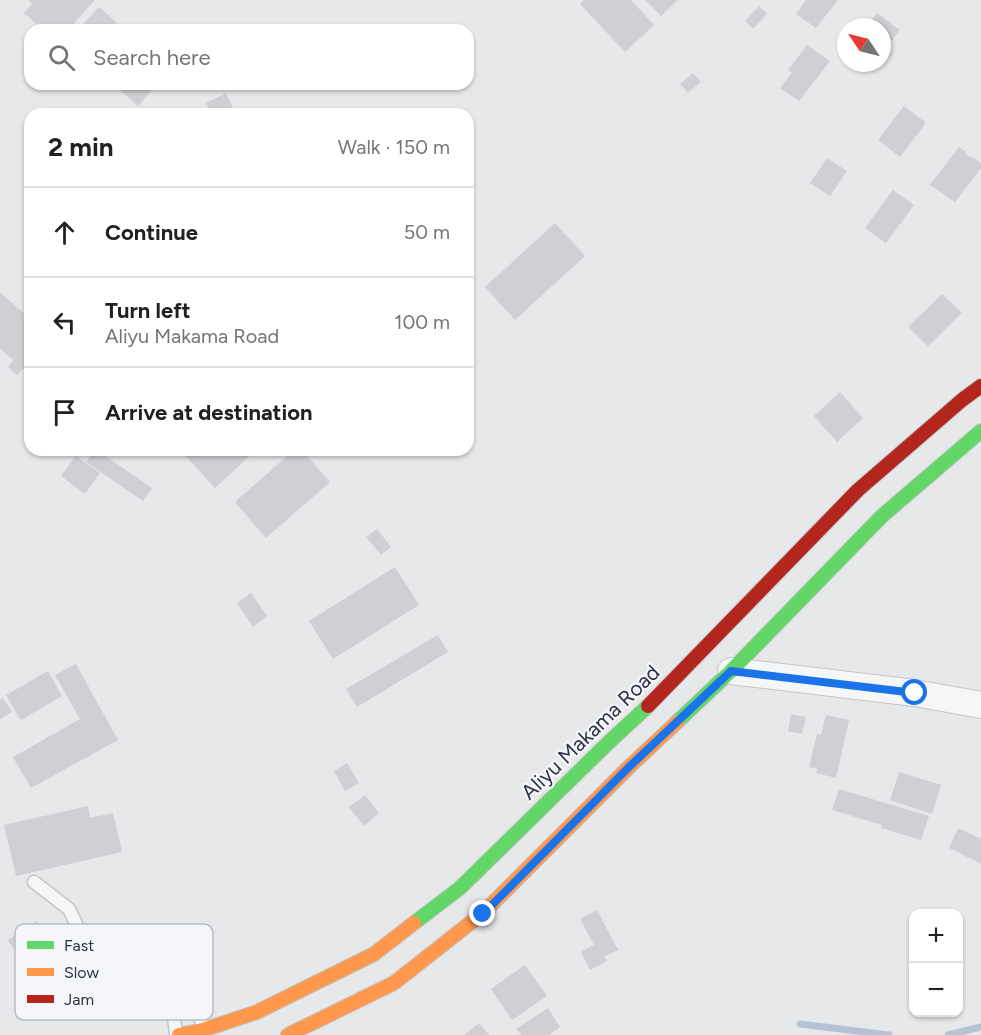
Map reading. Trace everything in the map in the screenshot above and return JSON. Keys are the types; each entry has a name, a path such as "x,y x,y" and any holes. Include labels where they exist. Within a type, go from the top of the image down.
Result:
{"street":[{"name":"Aliyu Makama Road","path":"177,1035 203,1030 257,1012 374,954 460,888 638,716 858,490 981,386"},
{"path":"288,1035 394,983 483,914 629,767 731,671 882,516 981,431"},
{"path":"731,671 915,693 981,705"}],"lane":[{"path":"34,882 69,909 76,924"},
{"path":"175,1020 177,1035"},
{"path":"201,1020 203,1030"}],"building":[{"path":"28,0 95,0 73,24 36,24 24,13 32,4"},
{"path":"584,0 631,0 654,25 625,52 580,4"},
{"path":"645,0 678,0 661,16"},
{"path":"806,0 838,0 816,28 796,14"},
{"path":"759,6 767,14 753,29 745,21"},
{"path":"99,7 118,24 83,24"},
{"path":"877,13 884,18 873,18"},
{"path":"891,23 900,30 891,41"},
{"path":"807,45 830,61 799,101 780,88 792,73 788,70"},
{"path":"693,73 701,82 688,93 680,84"},
{"path":"120,90 152,90 138,106"},
{"path":"226,93 233,108 208,108 206,103"},
{"path":"904,106 926,123 900,157 878,140"},
{"path":"959,147 966,152 965,154 981,163 981,168 955,202 930,185"},
{"path":"827,158 847,171 830,196 810,183"},
{"path":"893,190 914,205 886,243 865,228"},
{"path":"555,223 585,256 515,320 485,287"},
{"path":"0,292 24,314 24,370 17,375 8,367 13,360 0,348"},
{"path":"942,294 962,313 928,346 908,327"},
{"path":"840,392 863,418 837,442 814,416"},
{"path":"76,456 100,473 85,494 61,476"},
{"path":"90,456 106,456 152,488 143,501 86,462"},
{"path":"186,456 250,456 215,488"},
{"path":"287,456 307,456 330,482 266,538 235,502"},
{"path":"377,529 391,547 381,555 366,537"},
{"path":"395,567 419,605 333,659 309,621"},
{"path":"251,593 267,616 253,627 237,603"},
{"path":"438,635 448,652 357,707 346,689"},
{"path":"76,664 118,740 31,788 13,757 80,719 55,675"},
{"path":"48,671 62,696 21,720 6,695"},
{"path":"3,698 12,712 0,719 0,700"},
{"path":"791,714 806,717 802,734 788,731"},
{"path":"826,715 849,720 836,778 816,773 817,769 809,767 817,734 821,735"},
{"path":"347,763 359,783 345,791 334,771"},
{"path":"899,772 941,785 932,814 890,800"},
{"path":"839,789 929,816 921,840 832,810"},
{"path":"365,795 379,813 364,826 349,807"},
{"path":"88,806 90,818 113,813 122,852 16,876 4,825"},
{"path":"958,828 981,839 981,864 949,848"},
{"path":"597,910 618,950 604,957 607,961 590,970 581,952 594,945 580,919"},
{"path":"15,935 15,951 8,940"},
{"path":"525,965 547,996 512,1020 491,989"},
{"path":"548,1008 560,1027 549,1035 521,1035 516,1029"},
{"path":"479,1023 489,1035 464,1035"}],"waterway":[{"path":"800,1024 889,1035"},
{"path":"948,1035 981,1027"}],"traffic: fast":[{"path":"677,722 731,671 882,516 981,431"},
{"path":"414,923 460,888 648,706"}],"traffic: slow":[{"path":"288,1035 394,983 483,913 677,722"},
{"path":"179,1035 203,1030 257,1012 374,954 414,923"}],"traffic: jam":[{"path":"648,706 858,490 981,386"}],"route":[{"path":"483,914 629,767 731,671 915,693"}]}
